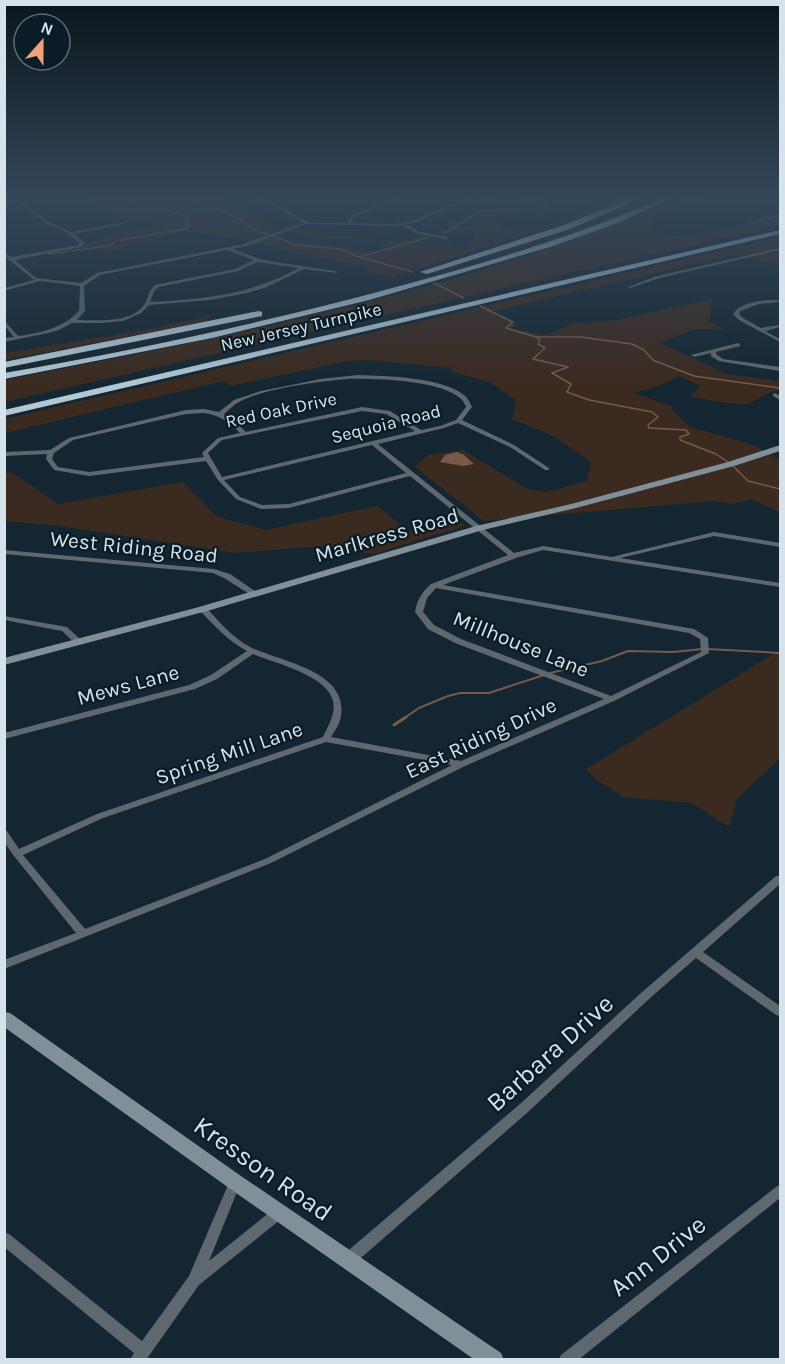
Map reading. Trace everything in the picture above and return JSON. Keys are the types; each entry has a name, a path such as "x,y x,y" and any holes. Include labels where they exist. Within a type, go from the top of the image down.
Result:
{"highway":[{"path":"4,365 256,315 373,286 461,260"},
{"path":"4,376 229,331 384,294 499,260"},
{"name":"New Jersey Turnpike","path":"4,407 650,260"},
{"name":"New Jersey Turnpike","path":"4,413 654,260"}],"street":[{"path":"11,260 31,278 82,285"},
{"path":"4,340 48,332 72,321 82,311 82,285 88,279 105,273 171,260"},
{"path":"72,321 117,319 137,313 147,304 151,290 157,286 236,270 258,260 335,272"},
{"path":"630,287 658,277 734,260"},
{"path":"147,304 208,300 248,292 277,283 304,267"},
{"path":"4,290 39,280"},
{"path":"778,339 739,318 737,312 742,308 759,303 780,301"},
{"path":"4,321 17,338"},
{"path":"761,330 780,326"},
{"path":"694,355 738,345"},
{"path":"714,350 713,355 721,360 780,369"},
{"name":"Sequoia Road","path":"220,479 458,421 467,412 468,402 454,390 433,384 358,376 340,377 237,400 221,414"},
{"name":"Red Oak Drive","path":"207,459 205,453 217,441 244,433 362,409 388,412 398,416 420,432"},
{"path":"4,454 51,452 71,439 193,411 229,417 244,433"},
{"path":"458,421 512,446 546,469"},
{"path":"373,443 513,556"},
{"name":"Marlkress Road","path":"4,662 203,609 480,528 731,464 780,448"},
{"path":"51,452 49,463 56,470 80,474 207,459 220,479 245,503 269,508 290,506 411,474"},
{"path":"612,558 714,534 780,545"},
{"path":"434,586 531,550 553,548 780,585"},
{"name":"West Riding Road","path":"4,552 214,571 227,576 254,593"},
{"name":"Millhouse Lane","path":"434,586 424,595 420,604 420,612 431,627 438,632 611,699"},
{"name":"East Riding Drive","path":"4,965 268,861 462,764 611,699 705,653 704,638 691,631 434,586"},
{"path":"203,609 223,631 253,651 303,668 320,678 331,691 339,711 335,726 326,739"},
{"path":"4,618 64,629 79,642"},
{"name":"Mews Lane","path":"4,736 192,687 214,677 253,651"},
{"name":"Spring Mill Lane","path":"17,854 100,816 326,739 462,764"},
{"path":"4,833 17,854 82,933"},
{"name":"Barbara Drive","path":"349,1259 524,1108 780,879"},
{"path":"696,952 780,1012"},
{"name":"Kresson Road","path":"4,1018 235,1182 494,1359"},
{"path":"4,1238 140,1355 194,1281 235,1182"},
{"name":"Ann Drive","path":"566,1359 780,1191"},
{"path":"194,1281 280,1212"}],"shaded area":[{"path":"329,260 445,260 393,277 377,274 360,265"},
{"path":"513,260 628,260 5,402 5,380 243,332 362,304"},
{"path":"683,260 713,260 493,311 516,325 513,329 546,335 571,324 612,321 712,299 710,318 705,320 726,330 695,329 660,343 727,374 780,381 780,391 771,392 746,404 700,399 690,396 700,386 679,376 661,385 634,393 673,407 671,408 690,427 754,445 780,460 780,512 750,499 733,504 713,501 484,521 415,467 428,455 463,450 528,489 546,492 587,481 591,462 551,435 512,419 516,400 489,382 449,371 451,368 371,360 348,361 231,386 224,381 5,433 4,419"},
{"path":"756,260 780,260 780,267"},
{"path":"213,315 204,322 5,360 5,353 150,329"},
{"path":"457,452 474,464 463,466 440,462 445,455"},
{"path":"11,472 58,504 183,482 216,516 265,530 377,506 410,532 455,518 465,526 373,554 323,546 236,553 59,526 5,521 5,474"},
{"path":"780,650 780,758 737,799 729,827 692,803 624,797 595,779 586,769"}],"waterway":[{"path":"369,260 413,272"},
{"path":"434,283 464,298"},
{"path":"480,306 513,322 506,328 536,337"},
{"path":"536,337 581,337 632,344 644,350 653,360 694,376 780,388"},
{"path":"536,337 540,340 538,344 545,348 533,359 568,367 552,373 571,384 567,392 589,400 652,412 658,417 648,425 649,428 686,430 689,434 680,437 680,440 716,454 728,462"},
{"path":"733,466 748,481 780,489"},
{"path":"550,673 602,661 628,651 673,652 702,649"},
{"path":"707,649 780,653"},
{"path":"403,719 419,708 448,696 460,693 489,693 544,675"},
{"path":"394,725 403,719"}]}
